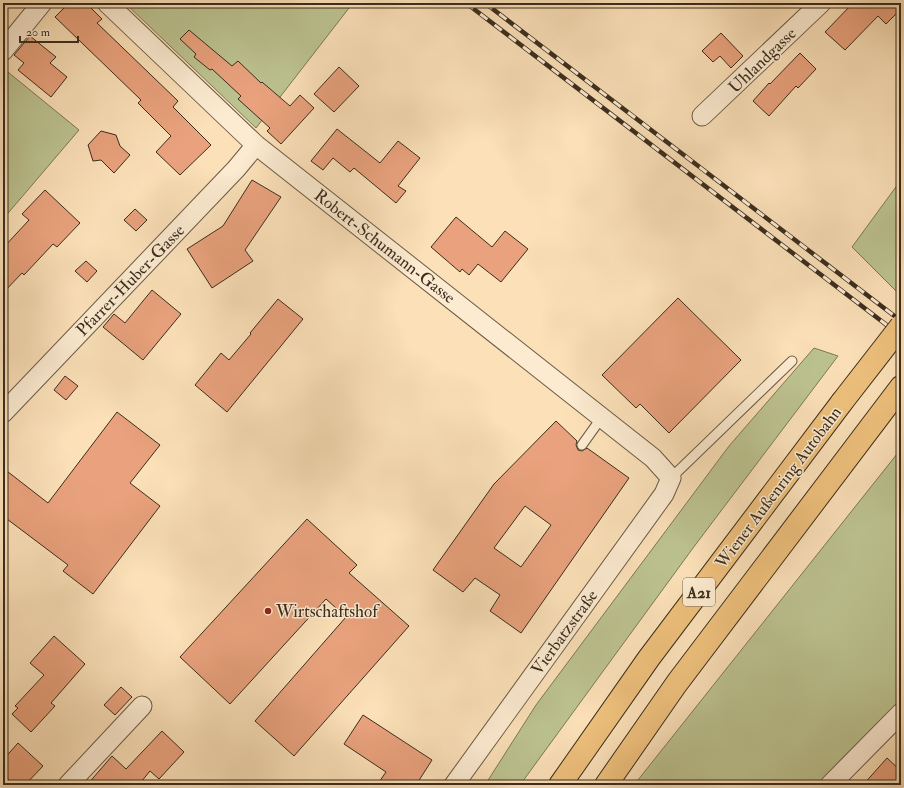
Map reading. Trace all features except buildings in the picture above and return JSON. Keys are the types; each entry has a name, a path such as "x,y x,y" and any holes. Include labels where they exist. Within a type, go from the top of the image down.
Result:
{"highway":[{"name":"Wiener Außenring Autobahn","path":"560,785 649,658 901,326"},
{"name":"A21","path":"606,785 677,683 901,386"}],"street":[{"path":"3,51 42,3"},
{"name":"Robert-Schumann-Gasse","path":"107,3 256,145 602,417 653,458 671,478"},
{"name":"Uhlandgasse","path":"702,116 821,3"},
{"name":"Pfarrer-Huber-Gasse","path":"3,413 236,168 256,145"},
{"name":"Vierbatzstraße","path":"454,785 664,494 671,478"},
{"path":"68,785 142,706"},
{"path":"830,785 901,713"}],"lane":[{"path":"671,478 792,361"},
{"path":"582,445 602,417"}],"green space":[{"path":"125,3 342,3 349,8 256,128"},
{"path":"3,68 79,130 3,219"},
{"path":"901,180 901,296 852,247"},
{"path":"814,348 838,356 693,548 520,785 485,785 536,705 729,446"},
{"path":"901,449 901,699 822,785 634,785"}],"railway":[{"path":"466,3 901,336"},
{"path":"485,3 901,321"}],"place":[{"name":"Wirtschaftshof","path":"268,611"}]}
